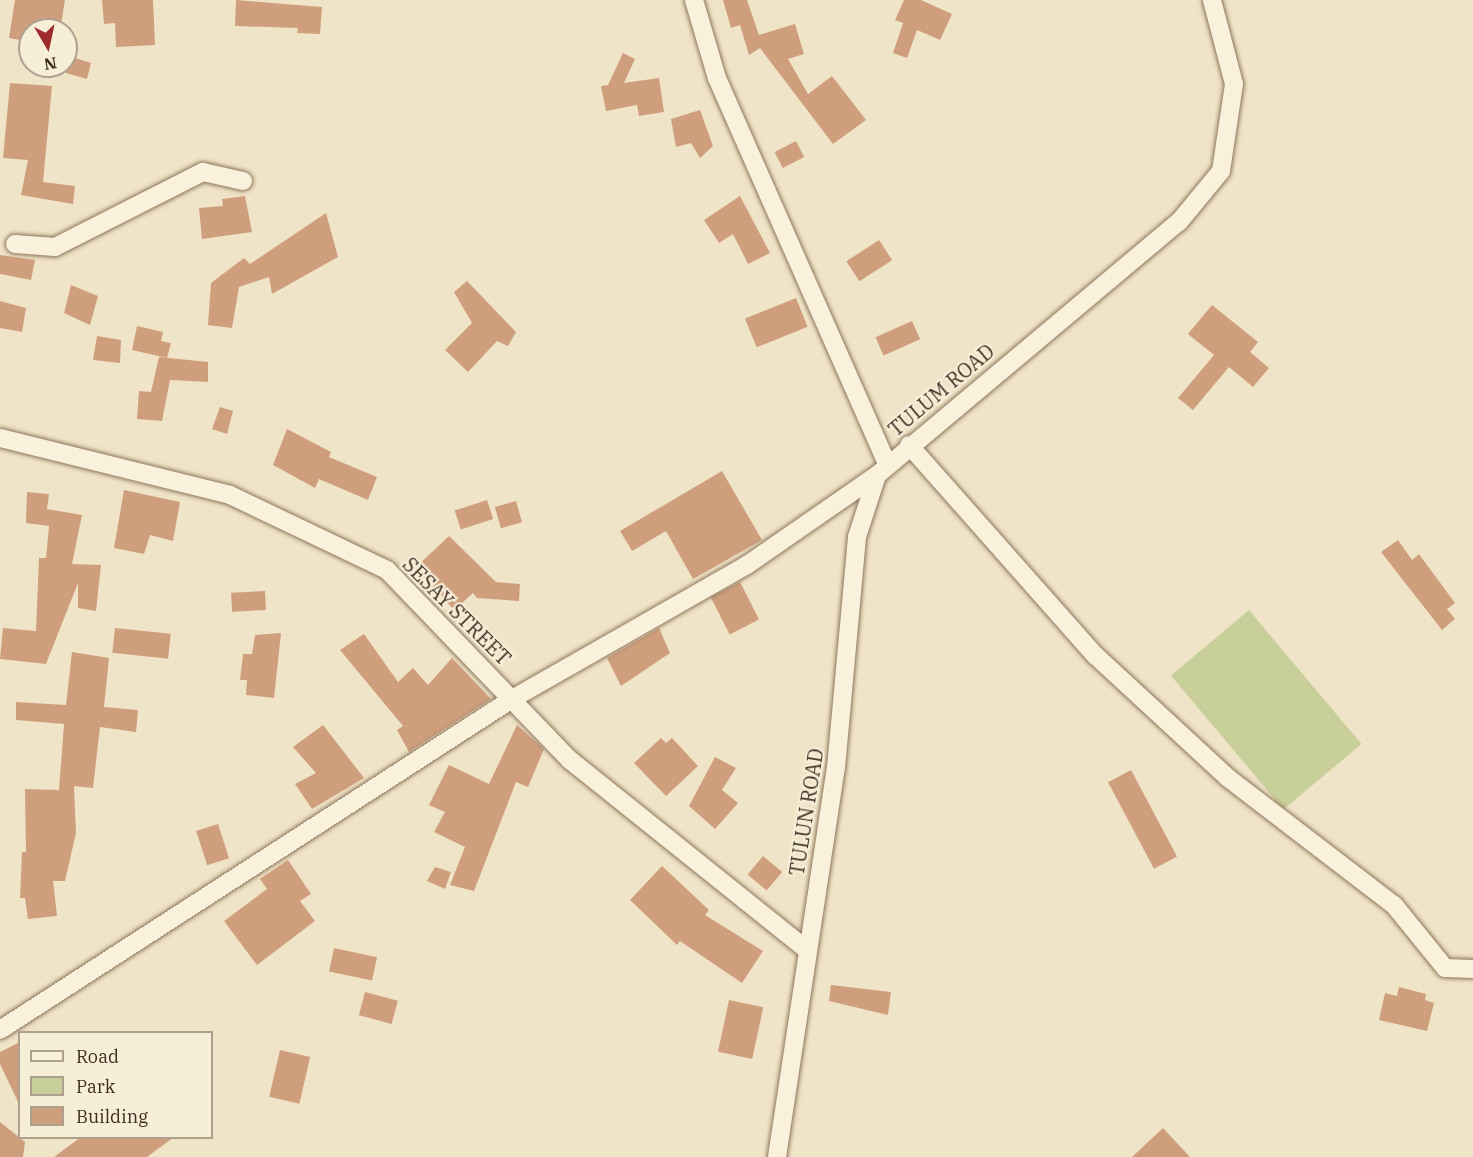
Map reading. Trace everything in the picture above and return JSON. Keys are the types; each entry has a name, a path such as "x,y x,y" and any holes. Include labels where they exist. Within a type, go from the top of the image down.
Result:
{"street":[{"path":"694,0 717,78 883,470"},
{"name":"TULUM ROAD","path":"0,1030 512,699 747,565 883,470 909,445 1179,222 1221,171 1233,84 1212,0"},
{"path":"15,244 55,247 203,172 243,181"},
{"name":"SESAY STREET","path":"0,438 231,495 387,570 570,760 807,950"},
{"path":"909,445 1096,656 1209,761 1394,905 1445,968 1473,969"},
{"name":"TULUN ROAD","path":"777,1157 838,757 857,537 883,470"}],"green space":[{"path":"1249,610 1361,744 1283,810 1171,676"}],"building":[{"path":"15,0 65,0 62,18 18,18 18,40 9,38"},
{"path":"102,0 153,0 155,45 116,47 115,23 104,24"},
{"path":"236,0 322,7 320,34 297,33 298,28 235,26"},
{"path":"723,0 747,0 759,35 795,24 804,54 788,59 808,94 832,76 866,120 833,144 760,48 749,55 740,25 731,28"},
{"path":"904,0 921,0 952,14 940,40 917,30 907,58 893,53 903,23 895,20"},
{"path":"623,53 635,59 624,83 659,78 664,112 639,116 637,105 606,111 601,86 608,85"},
{"path":"78,59 91,63 87,79 78,76"},
{"path":"10,83 52,86 43,182 75,186 73,204 21,195 28,160 3,158"},
{"path":"700,110 713,146 700,158 691,143 676,147 671,119"},
{"path":"796,141 804,157 783,168 775,152"},
{"path":"245,196 252,232 202,239 199,208 223,206 222,199"},
{"path":"740,196 770,253 748,264 733,234 719,243 704,220"},
{"path":"326,213 338,257 272,294 269,277 239,287 232,328 208,325 211,283 244,258 250,264"},
{"path":"879,240 892,260 859,281 846,261"},
{"path":"0,255 35,260 31,280 0,274"},
{"path":"467,281 516,332 508,346 497,341 468,372 445,350 472,323 454,292"},
{"path":"71,285 98,296 90,325 64,313"},
{"path":"796,298 808,327 757,347 745,319"},
{"path":"0,301 26,308 22,332 0,328"},
{"path":"1212,305 1258,342 1250,352 1269,368 1253,387 1229,367 1193,410 1178,398 1214,355 1188,334"},
{"path":"912,321 920,339 884,356 875,337"},
{"path":"137,326 163,332 161,341 171,343 167,358 132,350"},
{"path":"97,336 121,340 120,363 93,360"},
{"path":"159,357 208,362 208,382 170,380 162,421 137,419 139,391 151,392"},
{"path":"220,407 233,411 227,434 212,429"},
{"path":"287,429 331,452 329,457 377,477 368,500 319,479 315,488 273,465"},
{"path":"722,471 762,540 693,579 666,531 632,551 620,531"},
{"path":"124,490 180,502 173,541 150,535 144,554 114,548"},
{"path":"27,492 49,494 47,509 82,515 72,564 101,565 96,611 78,608 78,583 46,664 0,659 3,628 36,631 39,558 46,558 49,526 26,523"},
{"path":"487,500 493,519 461,530 455,511"},
{"path":"516,501 522,522 501,528 495,507"},
{"path":"449,536 496,582 520,584 519,601 477,598 473,593 454,610 416,567"},
{"path":"1398,540 1412,560 1419,554 1455,603 1447,609 1455,619 1442,630 1381,552"},
{"path":"740,582 759,619 730,634 711,597"},
{"path":"265,591 266,610 232,612 231,593"},
{"path":"115,628 171,634 168,659 112,653"},
{"path":"659,628 670,653 621,686 607,658"},
{"path":"281,633 274,698 246,695 247,680 240,680 243,654 252,654 255,635"},
{"path":"364,634 398,682 413,668 428,685 452,658 491,699 409,752 397,730 403,726 340,650"},
{"path":"72,652 109,658 104,707 138,710 136,732 100,727 93,788 74,786 76,833 65,881 53,881 57,916 28,919 25,898 20,898 22,852 26,852 25,789 59,790 64,724 16,720 16,702 66,705"},
{"path":"323,725 364,778 312,809 295,784 316,773 293,747"},
{"path":"517,725 544,749 528,787 516,782 474,891 450,885 465,847 434,832 445,812 429,805 449,765 489,784"},
{"path":"661,738 666,743 672,738 698,766 666,796 634,763"},
{"path":"715,757 736,768 722,790 738,803 715,829 689,806"},
{"path":"1131,770 1177,857 1154,869 1108,782"},
{"path":"218,824 229,858 207,865 196,831"},
{"path":"763,856 782,872 767,890 748,874"},
{"path":"288,860 311,894 300,901 315,921 257,965 224,921 267,889 260,879"},
{"path":"662,866 709,910 705,915 763,951 742,983 680,941 677,945 630,900"},
{"path":"435,867 451,872 445,889 427,881"},
{"path":"334,948 377,957 372,981 329,971"},
{"path":"831,985 891,992 888,1015 829,1001"},
{"path":"1399,987 1426,994 1425,1000 1434,1003 1427,1031 1379,1020 1385,993 1397,996"},
{"path":"365,992 398,1001 392,1024 359,1015"},
{"path":"729,1000 763,1007 752,1059 718,1052"},
{"path":"18,1043 18,1102 0,1064 0,1052"},
{"path":"280,1050 310,1057 299,1104 269,1097"},
{"path":"0,1122 18,1136 18,1139 25,1142 23,1157 0,1157"},
{"path":"1163,1128 1190,1157 1132,1157"},
{"path":"78,1139 171,1139 147,1157 54,1157"}]}
